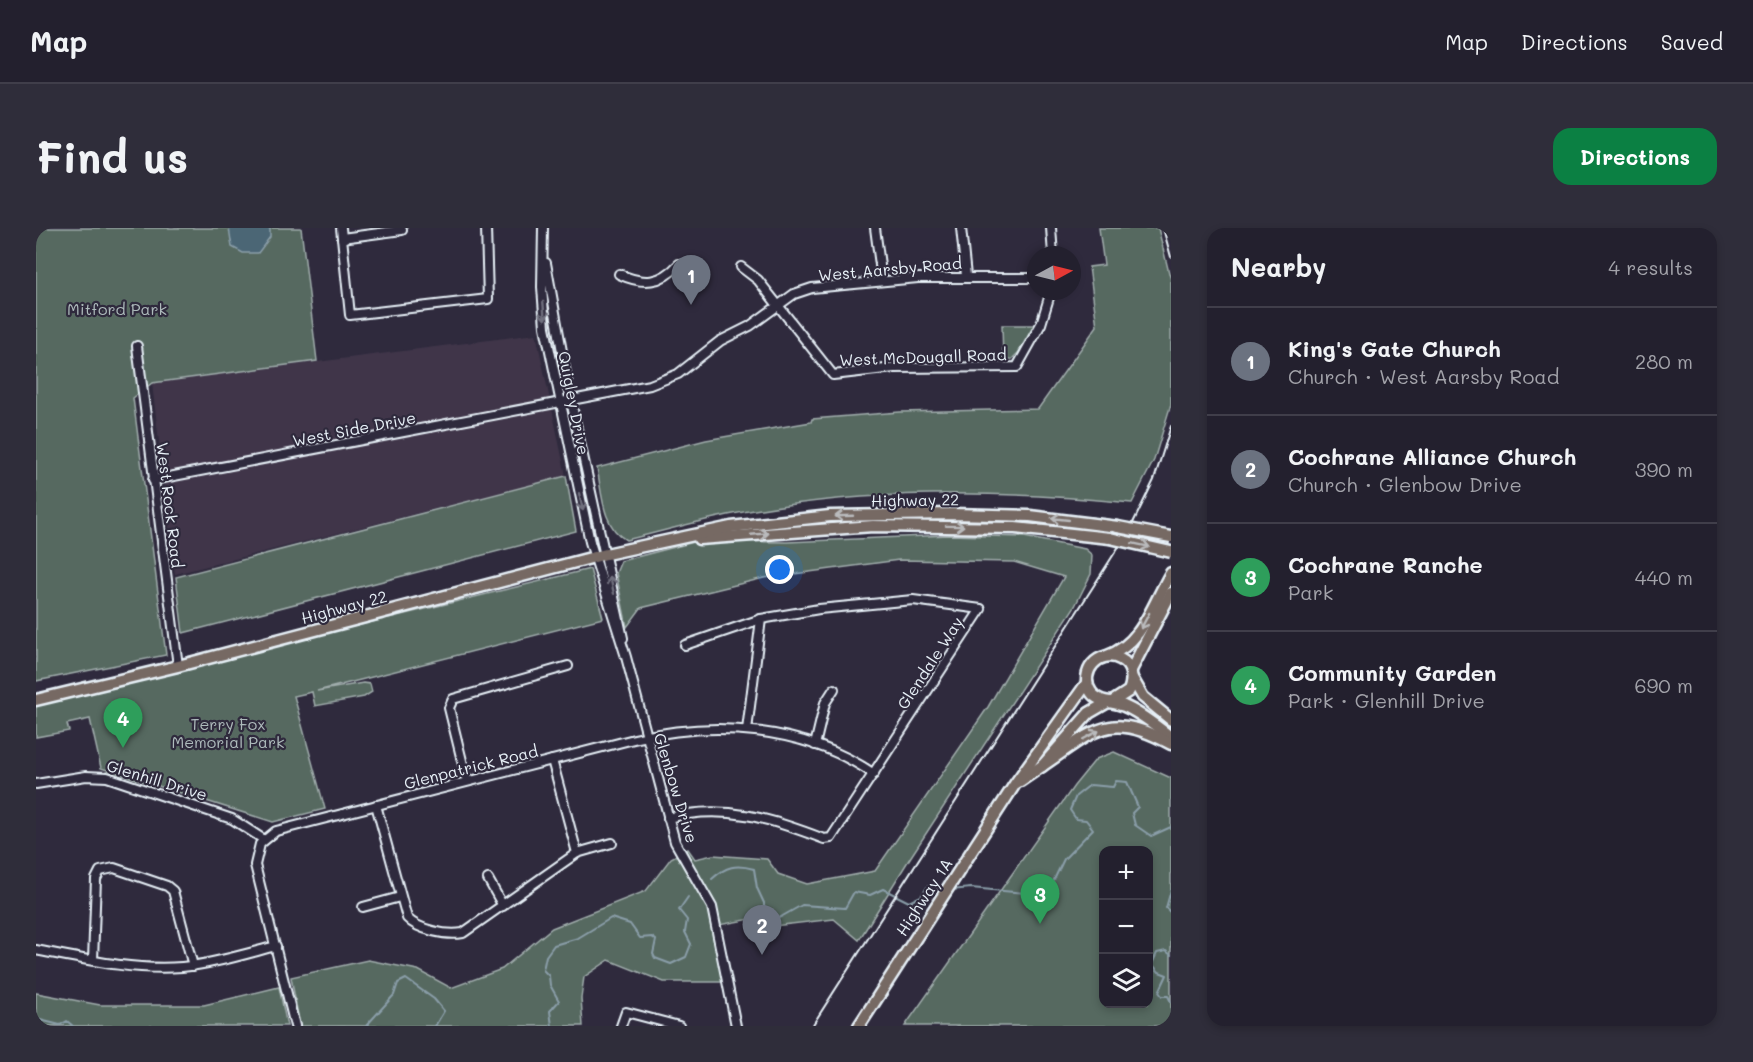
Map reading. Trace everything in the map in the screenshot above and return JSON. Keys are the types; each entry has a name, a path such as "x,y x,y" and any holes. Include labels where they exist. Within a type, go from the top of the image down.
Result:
{"main road":[{"name":"Highway 22","path":"36,700 178,666 606,554 761,522 830,516 1008,515 1118,527 1171,537"},
{"name":"Highway 22","path":"660,542 873,526 1015,528 1110,538 1171,552"},
{"path":"1171,573 1137,635 1123,650 1098,659 1089,669 1087,683 1094,696 1136,712 1171,737"},
{"path":"1110,702 1129,691 1131,674 1171,593"},
{"path":"1105,656 1120,659 1143,697 1171,720"},
{"name":"Highway 1A","path":"860,1026 1015,784 1087,683"},
{"name":"Highway 1A","path":"1015,784 1042,766 1081,720 1110,702"},
{"path":"1042,766 1086,736 1110,726 1135,726 1171,744"}],"street":[{"path":"341,228 350,315 488,299 486,228"},
{"name":"Quigley Drive","path":"543,228 544,317 559,403 594,557"},
{"path":"875,228 882,280"},
{"path":"961,228 966,276"},
{"path":"1051,228 1052,246"},
{"path":"342,238 402,230"},
{"name":"Quigley Drive","path":"543,252 571,401 606,554"},
{"path":"619,274 633,280 648,282 669,274 679,264"},
{"path":"741,267 758,280 779,306"},
{"name":"West Aarsby Road","path":"559,403 650,385 678,374 720,341 750,326 794,294 812,288 882,280 966,276 1027,278"},
{"name":"West McDougall Road","path":"779,306 833,375 894,368 1017,367 1041,324 1048,300"},
{"name":"West Rock Road","path":"137,346 178,666"},
{"name":"West Side Drive","path":"153,480 559,403"},
{"name":"Glenbow Drive","path":"606,554 626,657 668,818 675,842 712,907 736,1026"},
{"name":"Glenbow Drive","path":"594,557 626,657"},
{"name":"Glendale Way","path":"668,818 700,812 742,813 776,820 826,840 834,835 981,609 913,600 819,609 761,619"},
{"path":"685,645 761,619 747,730"},
{"path":"467,781 450,712 453,699 568,666"},
{"path":"815,745 825,703 834,689"},
{"name":"Glenpatrick Road","path":"263,840 276,831 467,781 646,736 702,728 747,730 815,745 874,774"},
{"path":"552,760 576,853"},
{"name":"Glenhill Drive","path":"36,784 86,776 108,777 232,819 263,840"},
{"path":"376,805 405,914 412,923 453,934 467,932 576,853 612,843"},
{"path":"263,840 256,853 256,870 295,1026"},
{"path":"93,960 96,879 100,871 110,867 167,886 173,891 193,966"},
{"path":"488,879 503,906"},
{"path":"363,907 400,897"},
{"path":"36,950 156,968 193,966 276,946"},
{"path":"621,1026 626,1012 678,1026"}],"shaded area":[{"path":"536,334 566,476 175,574 152,383"}],"green space":[{"name":"Mitford Park","path":"36,228 301,228 317,361 152,383 133,398 166,655 36,681"},
{"path":"1099,228 1158,228 1171,281 1171,404 1154,460 1132,503 980,494 879,496 778,506 715,518 626,540 612,527 604,508 597,468 706,440 811,422 812,419 900,412 1038,409 1097,326 1089,267 1104,265"},
{"path":"1002,325 1034,325 1012,359 1003,360"},
{"path":"566,476 576,531 183,633 176,577"},
{"path":"949,535 1024,537 1085,549 1092,555 1091,574 1075,606 859,940 834,919 765,927 762,917 718,925 729,982 664,982 609,960 584,977 581,998 583,1026 300,1026 291,977 368,960 418,970 451,988 502,969 552,928 646,891 671,858 688,849 695,859 713,855 767,859 778,874 807,884 875,871 988,707 1064,577 1014,562 899,560 764,578 641,608 627,627 616,573 621,561 698,541 787,542"},
{"name":"Terry Fox Memorial Park","path":"590,569 603,618 317,691 363,683 370,684 372,692 364,697 315,706 312,692 294,696 325,809 273,822 101,768 90,719 67,724 69,731 36,737 36,704"},
{"path":"1114,752 1171,778 1171,1026 905,1026 1074,786 1096,759"},
{"path":"279,987 287,1026 36,1026 36,993 100,1005 204,1005"}],"water":[{"path":"229,228 270,228 270,237 258,253 243,253 232,247"}],"waterway":[{"path":"951,890 971,888 1036,894 1052,884 1064,859 1093,829 1086,820 1076,819 1070,810 1076,796 1090,785 1113,787 1116,781 1127,782 1138,807 1132,813 1135,825 1151,836 1171,827"},
{"path":"712,879 732,867 754,869 757,888 764,903 764,914 779,918 802,905 845,908 854,892 870,895 883,889 909,902 921,896 928,886 942,889"},
{"path":"1171,890 1166,908 1171,913"},
{"path":"552,1026 550,1011 559,1001 550,985 549,976 543,970 546,956 554,945 578,938 611,918 630,924 640,938 652,937 656,940 653,954 655,958 671,964 686,957 691,944 685,932 687,920 679,910 688,897"},
{"path":"1171,955 1166,951 1157,953 1152,964 1159,972 1167,975 1159,992 1162,996 1168,996 1171,1002"},
{"path":"366,1026 394,995 398,983 406,979 434,999 444,1011 435,1026"},
{"path":"36,1019 60,1025 67,1021 73,1026"}],"railway":[{"path":"1163,228 1171,257"},
{"path":"812,1026 1130,529 1154,480 1171,426"}],"place":[{"name":"King's Gate Church","path":"691,305"},
{"name":"Community Garden","path":"123,748"},
{"name":"Cochrane Ranche","path":"1040,924"},
{"name":"Cochrane Alliance Church","path":"762,955"}]}
